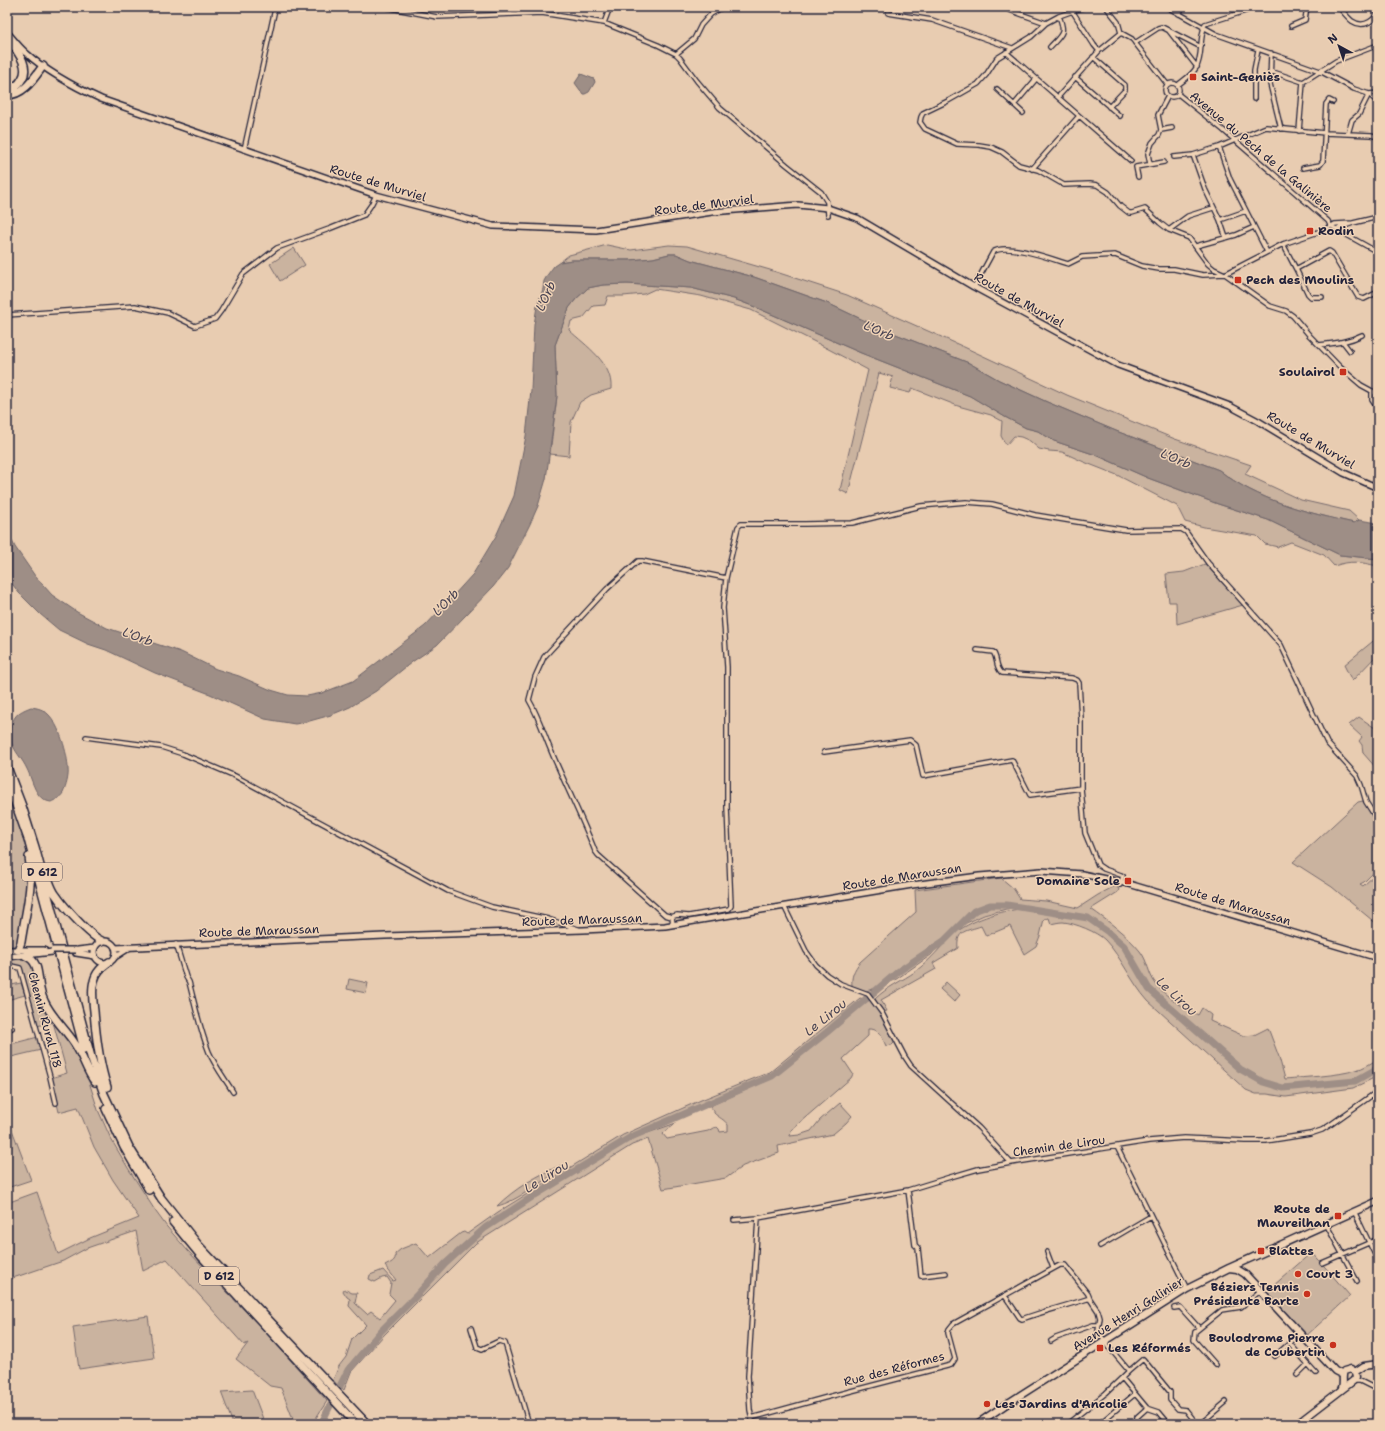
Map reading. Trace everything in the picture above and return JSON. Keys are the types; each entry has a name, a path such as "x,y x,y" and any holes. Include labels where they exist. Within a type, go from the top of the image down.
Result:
{"highway":[{"path":"7,38 25,66 25,75 20,84 7,90"},
{"path":"7,95 14,95 24,89 43,66"},
{"name":"D 612","path":"7,767 24,819 88,1045 104,1094 143,1171 181,1225 321,1380 344,1411 356,1424"},
{"name":"D 612","path":"7,780 24,819 81,1040 94,1082 120,1140 139,1174 163,1210 202,1257 321,1380 350,1405 367,1424"},
{"path":"18,950 21,942 30,874 29,857 21,826 24,819 32,826 46,874 56,895 94,937 102,941"},
{"path":"26,956 34,961 37,966 39,990 44,1001 74,1042 82,1055 89,1074 94,1082"},
{"path":"109,962 102,966 98,972 93,982 93,993 97,1042 101,1068 117,1122"}],"main road":[{"name":"Route de Murviel","path":"7,32 25,53 43,66 71,84 100,99 376,195 493,226 584,231 712,212 798,205 828,208 857,218 974,287 1118,365 1230,406 1258,420 1344,473 1378,488"},
{"name":"Route de Maraussan","path":"115,948 176,944 631,928 673,924 979,876 1033,872 1075,876 1121,884 1378,959"},
{"path":"76,952 94,948 99,942 102,941 109,941 115,948 115,956 109,962 105,963 99,961 95,956 94,948"},
{"name":"Route de Maraussan","path":"115,956 129,948"},
{"path":"7,950 76,952 95,956"},
{"path":"7,957 26,956 53,951"},
{"name":"Avenue Henri Galinier","path":"1019,1396 1187,1289 1229,1268 1378,1201"},
{"path":"1245,1274 1245,1265 1254,1257"},
{"path":"1229,1268 1238,1269 1245,1274 1335,1371 1350,1377"},
{"path":"1297,1424 1341,1391 1350,1377 1364,1366 1378,1364"},
{"path":"977,1424 1019,1396"},
{"path":"983,1424 1019,1396"}],"street":[{"path":"244,150 275,9 288,7"},
{"path":"386,7 437,17 542,13 604,23 636,35 676,54 720,108 821,192 825,197 828,215"},
{"path":"539,7 542,13"},
{"path":"604,23 610,7"},
{"path":"676,54 694,39 701,25 711,14 723,7"},
{"path":"1001,7 1046,23"},
{"path":"1084,7 1059,16 1046,23 1031,37 997,58 978,84 923,113 920,117 920,122 925,129 957,144 991,147 1002,152 1019,165 1032,169 1064,185 1090,184 1097,186 1104,189 1129,213 1145,209 1169,230 1185,235 1196,246 1208,264 1214,269 1225,274 1270,306 1293,316 1340,367 1372,392 1378,393"},
{"path":"1106,7 1118,22 1121,33 1135,43 1167,84"},
{"path":"1167,7 1209,31 1258,50 1271,53 1320,71 1354,89 1369,94 1378,93"},
{"path":"1179,14 1183,7"},
{"path":"1178,85 1197,67 1203,28 1206,24 1258,7"},
{"path":"1291,26 1305,20 1307,7"},
{"path":"1338,7 1353,21 1358,23 1368,23 1374,20 1378,7"},
{"path":"1073,12 1099,51"},
{"path":"888,13 937,21 1012,48"},
{"path":"1050,47 1061,35 1063,30 1059,16"},
{"path":"1209,31 1213,24 1219,20"},
{"path":"1135,43 1162,27 1201,47"},
{"path":"1168,30 1197,67"},
{"path":"1058,98 1093,57 1121,33"},
{"path":"1303,82 1336,61 1378,45"},
{"path":"1254,99 1254,70 1258,50"},
{"path":"1006,52 1131,161"},
{"path":"1271,53 1270,88 1281,129"},
{"path":"1093,57 1125,85 1125,90 1110,107"},
{"path":"1270,71 1303,82"},
{"path":"1075,77 1120,116"},
{"path":"1014,104 1036,79"},
{"path":"1168,96 1164,90 1167,84 1174,82 1178,85"},
{"path":"1299,131 1303,82"},
{"path":"1168,96 1172,97 1178,94 1178,85"},
{"path":"997,89 1023,113"},
{"name":"Avenue du Pech de la Galinière","path":"1178,94 1235,140 1328,221 1330,225 1372,249"},
{"path":"1369,94 1378,103"},
{"path":"1348,134 1352,120 1359,114 1369,94"},
{"path":"1150,164 1148,154 1152,143 1159,135 1161,130 1158,115 1168,96"},
{"path":"1303,168 1320,165 1323,162 1326,104 1329,100 1333,102"},
{"path":"1032,169 1079,116"},
{"path":"1174,157 1192,155 1220,147 1266,127 1325,133 1371,135 1378,137"},
{"path":"1161,130 1172,128"},
{"path":"1220,147 1230,178 1267,252"},
{"path":"1192,155 1213,208 1220,220 1226,238"},
{"path":"1138,177 1136,167 1164,162"},
{"path":"7,315 135,306 168,313 195,326 215,319 243,274 277,248 364,215 376,195"},
{"path":"1169,230 1188,216 1213,208"},
{"path":"1220,220 1246,211"},
{"path":"974,287 993,252 996,250 1023,250 1068,264 1082,257 1115,255 1142,266 1160,269 1174,269 1203,275 1225,274 1283,244 1324,230 1330,225 1343,225 1378,217"},
{"path":"1336,229 1343,225"},
{"path":"1343,225 1350,236"},
{"path":"1196,246 1236,235 1254,227"},
{"path":"1283,244 1308,294 1311,296 1322,297"},
{"path":"1296,269 1330,251 1358,297 1364,299 1378,292"},
{"path":"1319,345 1352,340 1362,335"},
{"path":"1343,342 1350,351"},
{"path":"1372,392 1372,400 1378,409"},
{"path":"726,578 642,560 638,561 607,589 544,658 535,676 529,700 538,715 552,753 595,851 665,915 672,917 677,915 689,916 729,910 731,906 727,806 727,667 723,608 726,578 738,527 741,524 852,522 921,506 966,502 992,504 1035,515 1126,530 1181,529 1186,532 1208,563 1281,644 1327,743 1357,776 1366,802 1378,821"},
{"path":"978,650 993,652 995,654 998,669 1002,672 1072,678 1077,680 1079,684 1081,719 1081,788 1085,833 1098,865 1104,869 1121,875 1121,884"},
{"path":"86,737 161,747 184,754 235,776 448,891 492,907 548,918 583,930"},
{"path":"824,752 910,740 916,745 923,776 1012,760 1030,795 1081,788"},
{"path":"784,906 806,951 816,965 827,975 841,984 868,994 882,1013 911,1066 979,1128 1011,1163"},
{"path":"672,917 673,924"},
{"path":"176,944 186,977 189,982 209,1052 233,1092"},
{"name":"Chemin Rural 118","path":"7,966 20,968 56,1103"},
{"path":"7,1030 12,1028"},
{"name":"Chemin de Lirou","path":"734,1220 758,1218 908,1190 978,1169 1149,1142 1184,1138 1266,1141 1310,1134 1330,1126 1378,1091"},
{"path":"1117,1147 1187,1289"},
{"path":"908,1190 914,1245 918,1248 921,1276 946,1273"},
{"path":"1354,1211 1378,1261"},
{"path":"1100,1246 1151,1216"},
{"path":"753,1424 750,1410 748,1376 758,1218"},
{"path":"1326,1224 1357,1282"},
{"path":"1322,1263 1378,1239"},
{"path":"1047,1252 1054,1268 1060,1265 1065,1265 1090,1299 1098,1311 1100,1318 1098,1331 1129,1371"},
{"name":"Rue des Réformes","path":"751,1418 951,1365 955,1359 948,1333 950,1327 979,1309 1054,1268"},
{"path":"1216,1364 1194,1340 1194,1334 1199,1328 1222,1310 1241,1307 1260,1291"},
{"path":"1005,1296 1022,1319 1053,1308 1090,1299"},
{"path":"1174,1308 1180,1307 1199,1328"},
{"path":"1051,1342 1056,1338 1094,1325 1099,1325"},
{"path":"471,1328 478,1347 482,1349 499,1341 505,1343 529,1424"},
{"path":"1275,1356 1300,1334"},
{"path":"1289,1343 1316,1373"},
{"path":"1067,1424 1106,1393 1142,1360 1170,1392 1170,1400 1174,1405 1178,1409 1186,1410 1199,1424 1226,1402"},
{"path":"1297,1375 1308,1364"},
{"path":"1350,1377 1378,1390"},
{"path":"1122,1378 1147,1408 1159,1412 1169,1424"},
{"path":"1099,1424 1135,1394"},
{"path":"1136,1424 1137,1417 1147,1408"},
{"path":"1329,1424 1334,1422 1337,1424"}],"shaded area":[{"path":"607,245 631,250 669,245 687,246 770,270 847,295 1067,395 1175,439 1251,465 1245,474 1301,500 1349,511 1359,520 1354,523 1283,504 1249,490 1219,470 1116,431 1047,402 999,380 969,363 878,327 827,303 754,277 690,260 676,254 630,260 572,260 560,262 569,255"},
{"path":"294,248 305,265 280,281 270,264"},
{"path":"627,284 691,288 734,299 861,353 970,396 1005,417 1026,428 1038,431 1054,441 1096,455 1148,478 1218,504 1268,520 1340,555 1378,559 1378,566 1356,562 1334,566 1324,555 1291,542 1278,547 1265,544 1257,536 1204,527 1185,522 1177,506 1117,475 1062,452 1039,449 1030,441 1021,437 1014,436 1006,445 1001,436 1002,421 991,415 958,406 912,388 910,393 890,388 893,377 879,373 848,494 840,490 868,370 751,310 701,296 655,289 644,294 608,296 605,305 593,306 583,318 571,321 569,330 597,356 608,371 611,389 591,395 580,402 571,422 569,456 550,454 557,396 555,345 569,308 588,288 603,285"},
{"path":"1205,564 1243,605 1177,624 1176,602 1169,602 1166,574 1184,572"},
{"path":"1378,637 1378,654 1352,681 1344,665"},
{"path":"1359,717 1378,730 1377,769 1363,753 1362,745 1359,741 1362,737 1349,725"},
{"path":"7,787 27,854 29,876 18,946 11,946 7,860 9,840 7,839"},
{"path":"1363,801 1378,825 1378,868 1360,884 1363,886 1378,872 1378,925 1332,887 1293,862 1358,802"},
{"path":"1001,878 1013,888 1020,899 1046,901 1078,908 1115,886 1119,889 1118,892 1091,909 1117,928 1135,945 1143,955 1153,980 1169,997 1198,1015 1202,1008 1211,1015 1210,1021 1244,1036 1254,1035 1268,1028 1279,1057 1285,1079 1340,1074 1362,1068 1378,1059 1378,1076 1353,1088 1286,1097 1256,1094 1246,1090 1148,1001 1105,940 1086,928 1074,924 1058,922 1051,924 1049,918 1044,919 1036,946 1024,954 1010,926 986,936 981,926 967,930 961,934 959,938 958,948 933,963 936,969 881,1000 887,1011 883,1012 875,999 884,991 911,975 921,967 959,930 986,917 1022,909 1085,917 1085,915 1025,907 1006,909 984,915 953,929 931,955 895,980 866,991 852,986 853,973 860,962 916,912 915,890"},
{"path":"22,957 30,962 34,968 35,983 75,1046 85,1069 98,1110 111,1139 156,1212 188,1251 265,1332 327,1401 312,1424 295,1424 281,1388 270,1386 236,1359 248,1343 244,1345 167,1259 143,1271 136,1231 87,1248 63,1261 7,1280 7,1203 37,1192 58,1254 90,1238 139,1218 113,1180 94,1147 78,1107 59,1112 51,1078 67,1073 53,1022 37,1026 23,970 20,967 7,965 7,958"},
{"path":"349,979 368,983 366,993 347,989"},
{"path":"946,982 960,995 954,1002 940,989"},
{"path":"21,983 25,995 7,1000 7,986"},
{"path":"860,998 864,999 827,1031 770,1075 682,1116 629,1138 489,1224 443,1264 376,1334 347,1369 338,1386 333,1380 339,1366 346,1357 352,1339 366,1325 349,1306 350,1299 343,1291 344,1289 352,1293 357,1293 355,1303 367,1314 371,1311 380,1318 395,1300 389,1294 391,1283 387,1277 375,1282 369,1279 370,1275 383,1270 393,1281 396,1280 385,1266 394,1260 395,1254 401,1249 416,1243 429,1258 461,1233 464,1232 467,1234 498,1212 623,1135 701,1100 770,1072"},
{"path":"870,1000 877,1009 895,1042 892,1045 886,1046 881,1036 875,1030 868,1029 868,1036 843,1059 853,1074 851,1078 791,1130 790,1136 811,1131 820,1120 840,1103 852,1116 833,1134 778,1146 779,1153 743,1166 726,1178 663,1189 648,1139 632,1145 476,1243 384,1335 351,1372 344,1390 341,1387 349,1370 383,1332 419,1296 446,1265 491,1225 631,1139 676,1123 663,1134 667,1139 708,1131 717,1127 720,1132 728,1131 728,1125 714,1113 714,1110 710,1109 712,1105 773,1078"},
{"path":"38,1037 41,1050 7,1058 7,1045"},
{"path":"11,1127 31,1180 10,1187 7,1179 7,1128"},
{"path":"562,1165 562,1168 530,1190 505,1204 497,1206 527,1182"},
{"name":"Béziers Tennis Présidente Barte","path":"1312,1252 1350,1296 1306,1336 1265,1293"},
{"path":"148,1316 154,1358 79,1369 73,1327"},
{"path":"252,1390 265,1424 233,1424 221,1392"}],"water":[{"path":"581,74 594,79 595,82 589,92 585,94 583,94 575,83"},
{"name":"L'Orb","path":"676,254 690,260 754,277 827,303 878,327 969,363 999,380 1047,402 1116,431 1219,470 1249,490 1283,504 1319,515 1354,523 1359,520 1378,523 1378,559 1340,555 1268,520 1218,504 1148,478 1096,455 1054,441 1038,431 1026,428 1005,417 970,396 861,353 734,299 691,288 627,284 603,285 588,288 569,308 555,345 557,396 546,479 538,506 508,568 493,587 437,645 412,662 376,691 350,707 331,715 295,724 265,719 210,694 155,673 59,630 19,593 7,577 7,531 15,547 35,576 52,595 77,612 107,628 181,652 216,669 239,676 271,690 288,695 307,696 322,693 353,681 425,626 473,574 496,536 514,496 526,436 531,390 534,325 537,306 544,281 548,274 554,266 560,262 572,260 630,260 653,258"},
{"path":"31,707 38,708 46,712 56,725 62,740 68,763 68,778 63,793 51,802 41,798 38,794 24,763 11,741 10,728 14,718 20,712"}],"waterway":[{"name":"Le Lirou","path":"321,1424 348,1370 381,1331 445,1264 485,1228 532,1197 631,1137 772,1076 899,971 944,941 974,911 990,905 1007,905 1088,918 1108,932 1124,946 1149,989 1240,1069 1263,1082 1283,1088 1355,1081 1378,1068"}],"place":[{"name":"Saint-Geniès","path":"1193,77"},
{"name":"Rodin","path":"1310,231"},
{"name":"Pech des Moulins","path":"1238,280"},
{"name":"Soulairol","path":"1343,372"},
{"name":"Domaine Sole","path":"1128,881"},
{"name":"Route de Maureilhan","path":"1338,1216"},
{"name":"Blattes","path":"1261,1251"},
{"name":"Court 3","path":"1298,1274"},
{"name":"Béziers Tennis Présidente Barte","path":"1307,1294"},
{"name":"Boulodrome Pierre de Coubertin","path":"1333,1345"},
{"name":"Les Réformés","path":"1100,1348"},
{"name":"Les Jardins d'Ancolie","path":"987,1404"}]}
